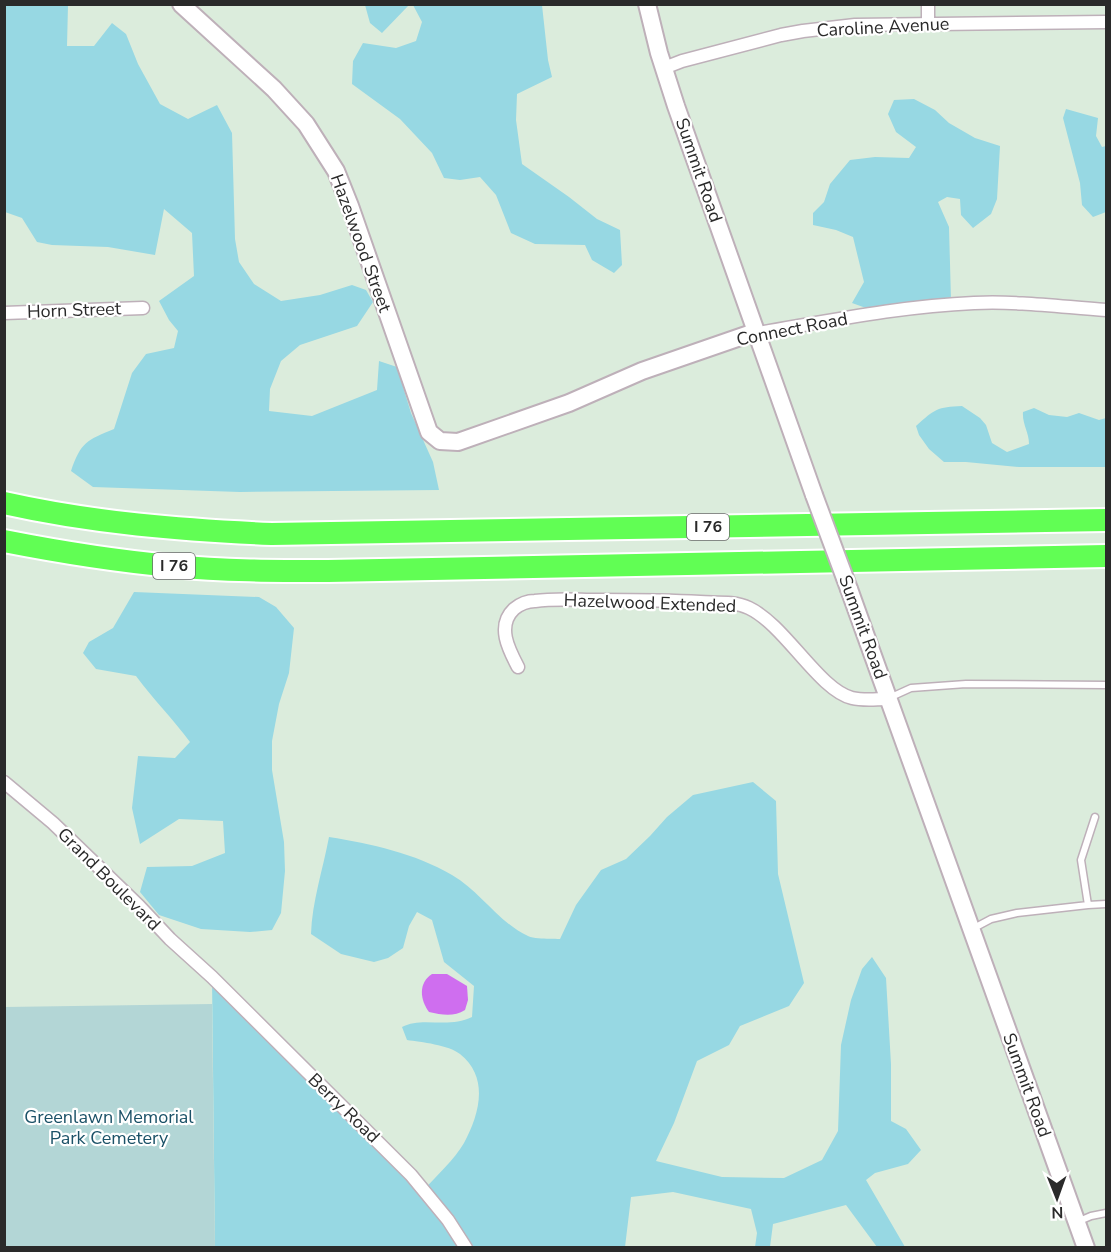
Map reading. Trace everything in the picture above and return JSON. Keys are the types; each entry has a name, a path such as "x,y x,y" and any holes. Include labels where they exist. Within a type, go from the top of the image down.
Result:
{"highway":[{"name":"I 76","path":"4,503 120,522 182,529 272,534 1107,520"},
{"name":"I 76","path":"10,542 114,560 243,570 328,571 1107,556"}],"street":[{"name":"Hazelwood Street","path":"181,4 274,89 316,138 336,171 350,206 429,432 440,441 458,442"},
{"name":"Summit Road","path":"647,4 664,68 725,246 1086,1248"},
{"path":"928,4 928,23"},
{"name":"Caroline Avenue","path":"664,68 682,61 804,31 855,25 1107,22"},
{"name":"Connect Road","path":"458,442 568,403 642,371 749,334 864,316 973,303 1030,303 1107,310"},
{"name":"Horn Street","path":"4,313 142,308"},
{"name":"Hazelwood Extended","path":"518,668 505,639 505,626 514,609 523,603 562,600 736,604 748,608 770,622 824,679 842,693 858,699 888,699"},
{"name":"Grand Boulevard","path":"4,782 53,823 170,939 212,977"},
{"name":"Berry Road","path":"212,977 411,1175 448,1220 466,1248"}],"lane":[{"path":"888,699 911,688 966,684 1107,685"},
{"path":"1088,905 1081,860 1095,817"},
{"path":"971,930 991,919 1017,913 1107,904"},
{"path":"1077,1222 1107,1213"}],"shaded area":[{"path":"5,4 68,5 67,46 94,46 112,23 126,34 138,64 160,104 188,119 217,105 232,133 235,239 239,262 254,284 281,301 320,295 352,285 366,290 373,302 357,326 300,345 281,361 270,389 269,411 312,416 377,390 379,361 397,367 411,413 433,462 439,490 240,492 93,487 71,471 78,454 86,443 114,429 132,373 146,354 174,348 178,331 159,301 194,276 192,233 164,209 155,255 108,247 52,245 37,242 22,218 5,212"},
{"path":"365,4 409,5 382,33 370,23"},
{"path":"413,5 542,5 552,77 517,94 516,120 522,164 597,219 620,230 622,265 614,273 592,260 585,245 535,244 511,233 496,195 480,177 460,180 444,178 432,153 400,119 352,84 353,61 363,43 396,48 416,41 422,22"},
{"path":"914,99 935,110 949,123 975,138 1000,146 997,199 991,214 973,228 961,215 960,199 947,197 938,202 949,227 951,300 866,308 852,303 864,282 853,237 836,230 813,225 813,213 824,202 830,184 850,160 875,157 909,158 916,147 896,132 888,114 894,100"},
{"path":"1066,109 1098,118 1096,136 1102,147 1106,146 1106,212 1093,217 1082,205 1080,183 1063,118"},
{"path":"962,406 980,418 986,425 992,443 1007,452 1029,444 1023,412 1034,408 1049,415 1067,417 1079,413 1099,420 1106,418 1106,467 1019,467 944,462 929,449 919,435 916,426 937,410"},
{"path":"134,592 259,597 276,607 294,628 289,673 279,704 272,741 272,770 284,842 285,871 281,913 272,930 250,932 201,929 159,915 140,892 147,867 192,866 225,853 223,821 179,819 140,844 132,808 138,756 175,758 190,742 136,676 96,669 83,653 89,642 113,628"},
{"path":"753,782 776,801 778,874 804,983 789,1006 740,1026 729,1045 697,1061 674,1123 656,1161 722,1177 784,1178 822,1160 838,1131 841,1045 851,1000 862,969 872,957 886,978 891,1064 891,1121 906,1129 921,1150 908,1164 875,1173 866,1180 905,1247 877,1247 846,1205 773,1224 770,1247 755,1247 757,1233 751,1209 673,1192 631,1197 625,1247 215,1247 212,977 424,1190 460,1149 474,1121 479,1097 478,1085 469,1064 460,1054 449,1048 407,1040 402,1027 418,1022 454,1022 472,1017 474,986 444,962 432,920 417,912 409,926 403,948 388,958 374,962 341,954 311,934 329,837 377,846 438,867 462,882 517,930 532,937 560,939 576,905 601,870 626,859 667,817 693,795"},
{"path":"432,974 447,974 467,986 468,1000 465,1010 448,1015 429,1012 422,992 424,982"}],"green space":[{"name":"Greenlawn Memorial Park Cemetery","path":"212,1004 215,1247 5,1247 5,1007"}]}
